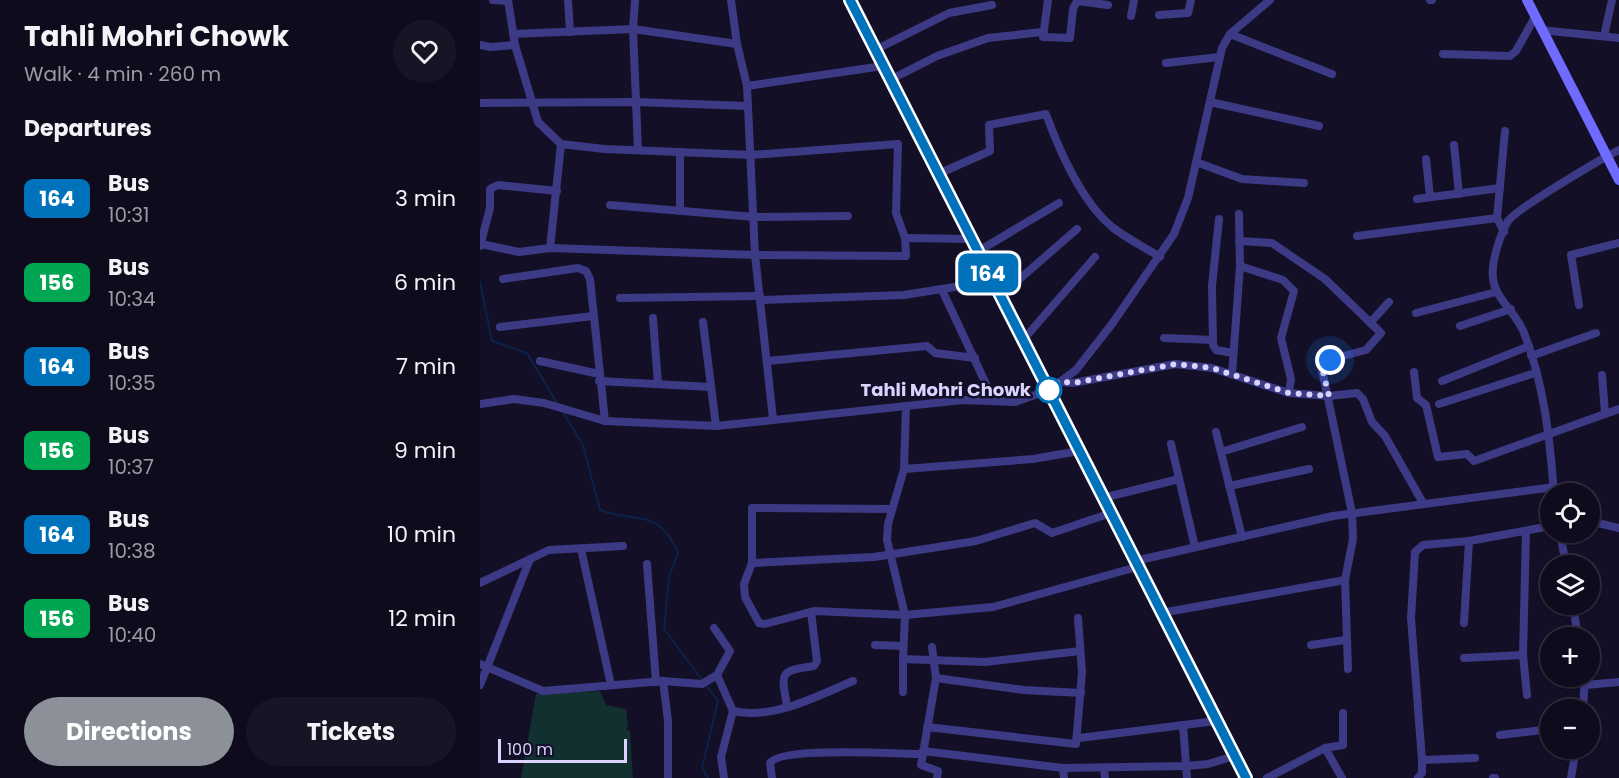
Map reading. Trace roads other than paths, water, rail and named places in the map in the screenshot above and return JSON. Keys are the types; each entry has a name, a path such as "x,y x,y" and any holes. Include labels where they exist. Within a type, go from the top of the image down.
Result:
{"main road":[{"path":"1527,0 1619,180"}],"street":[{"path":"493,0 508,0 515,45 538,122 561,144 751,155 898,144 896,213 905,238 906,256 755,255 550,248 519,252 481,246 490,208 490,189 498,185 557,191"},
{"path":"568,0 570,32"},
{"path":"635,0 633,29 638,150"},
{"path":"731,0 737,44 747,86 755,255 773,419"},
{"path":"850,0 1246,778"},
{"path":"1048,0 1042,32 1043,37 1049,39 1069,39 1077,1 1108,5"},
{"path":"1131,16 1134,0"},
{"path":"1159,15 1188,13 1191,0"},
{"path":"480,404 514,399 544,403 605,421 716,426 963,400 1015,402 1049,390 1076,369 1160,257 1174,234 1188,198 1219,57 1230,34 1270,0"},
{"path":"1604,36 1612,0"},
{"path":"875,50 970,4 992,5"},
{"path":"1443,54 1510,56 1516,51 1534,17"},
{"path":"513,34 633,29 737,44"},
{"path":"1541,30 1619,38"},
{"path":"890,80 937,56 988,38 1042,32"},
{"path":"1230,34 1332,74"},
{"path":"480,45 490,47 515,45"},
{"path":"1166,63 1219,57"},
{"path":"747,86 883,66"},
{"path":"480,103 636,102 748,106"},
{"path":"1210,102 1318,126"},
{"path":"938,174 990,151 989,125 1046,114 1055,139 1090,206 1114,229 1160,257"},
{"path":"1504,232 1497,218 1505,131"},
{"path":"550,248 561,144"},
{"path":"1454,145 1459,194"},
{"path":"1553,483 1550,435 1529,346 1518,318 1496,292 1493,278 1494,265 1509,219 1619,150"},
{"path":"680,152 680,211"},
{"path":"1426,159 1430,197"},
{"path":"1196,162 1242,179 1304,183"},
{"path":"1417,199 1500,188"},
{"path":"977,252 1059,203"},
{"path":"610,206 755,217 848,216"},
{"path":"1232,374 1240,266 1239,214"},
{"path":"1357,236 1497,218"},
{"path":"1219,219 1212,286 1213,340 1216,350 1233,353"},
{"path":"1000,296 1077,229"},
{"path":"905,238 971,239"},
{"path":"1239,240 1264,242 1325,279 1381,333 1366,350 1324,361 1321,364 1352,513 1353,539 1345,580 1347,669"},
{"path":"1580,305 1571,255 1619,243"},
{"path":"1023,339 1095,257"},
{"path":"1240,266 1283,280 1293,288 1294,294 1281,338 1291,379 1289,393"},
{"path":"503,279 578,268 586,271 590,279 592,316 605,421"},
{"path":"620,298 904,295 992,280"},
{"path":"942,290 994,401"},
{"path":"1416,313 1496,292"},
{"path":"1370,323 1389,302"},
{"path":"1460,326 1511,309"},
{"path":"500,327 592,316"},
{"path":"653,318 658,384"},
{"path":"702,322 716,426"},
{"path":"1531,356 1596,333"},
{"path":"1164,338 1213,340"},
{"path":"767,361 927,346 935,353 975,358"},
{"path":"1442,381 1529,346"},
{"path":"540,361 599,378 711,387"},
{"path":"1059,381 1073,383 1176,364 1212,368 1289,393 1329,396 1357,393 1363,399 1372,422 1391,447 1423,503"},
{"path":"1414,372 1417,398 1426,405 1438,457 1467,454 1474,461 1619,409"},
{"path":"1439,404 1535,373"},
{"path":"1602,375 1605,414"},
{"path":"903,692 905,615 889,554 888,524 904,469 906,406"},
{"path":"1221,452 1302,427"},
{"path":"1216,432 1242,537"},
{"path":"1171,444 1195,547"},
{"path":"904,469 1033,459 1079,451"},
{"path":"1229,486 1309,469"},
{"path":"1103,498 1179,479"},
{"path":"891,509 752,508 752,563 744,584 745,597 759,623 765,624 811,612 905,615 993,607 1195,547 1352,513 1423,503 1540,491"},
{"path":"752,563 889,554 976,541 1035,523 1052,533 1111,513"},
{"path":"1600,523 1619,528"},
{"path":"1422,776 1410,618 1415,552 1423,545 1469,541 1540,529"},
{"path":"1526,532 1523,655 1527,695"},
{"path":"1464,623 1469,541"},
{"path":"480,583 549,550 623,546"},
{"path":"581,549 611,685"},
{"path":"480,685 483,666 530,558"},
{"path":"647,564 659,681 668,720 668,778"},
{"path":"1161,613 1345,580"},
{"path":"787,706 782,679 784,673 789,669 814,666 817,661 811,612"},
{"path":"927,727 1076,744 1081,693 1078,618"},
{"path":"483,666 543,691 659,681 702,684 714,677 730,648 714,628"},
{"path":"1311,645 1345,640"},
{"path":"875,645 903,646"},
{"path":"932,647 936,678 921,765 938,771 937,778"},
{"path":"903,659 985,662 1080,651"},
{"path":"1464,658 1523,655"},
{"path":"714,677 733,711 721,757 724,778"},
{"path":"936,678 1024,690 1081,693"},
{"path":"733,711 767,712 812,701 853,681"},
{"path":"1600,681 1619,682"},
{"path":"1267,778 1325,748 1343,745 1343,713"},
{"path":"1078,738 1216,721"},
{"path":"1183,725 1187,778"},
{"path":"1500,735 1540,730"},
{"path":"1325,748 1342,778"},
{"path":"772,778 770,763 777,757 826,751 922,753 1063,768 1186,766 1208,764 1234,756"},
{"path":"1422,760 1475,758"},
{"path":"1571,778 1574,759"},
{"path":"1135,778 1137,767"},
{"path":"1063,768 1064,778"},
{"path":"1104,768 1105,778"}],"waterway":[{"path":"480,282 492,341 527,353 557,403"},
{"path":"563,412 583,445 600,510 655,523 671,539 678,553 669,577 664,629 718,701 702,768 708,778"}],"place":[{"name":"Tahli Mohri Chowk","path":"1049,390"}]}
